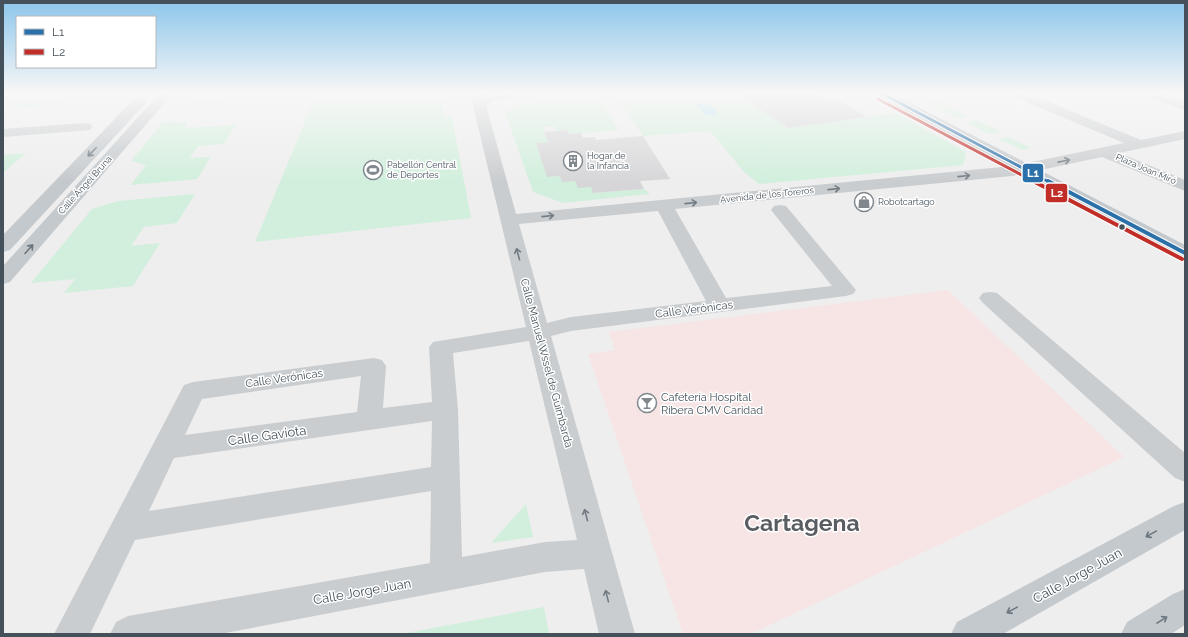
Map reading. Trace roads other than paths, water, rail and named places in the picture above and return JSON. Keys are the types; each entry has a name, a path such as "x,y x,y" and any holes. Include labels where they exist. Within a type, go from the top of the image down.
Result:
{"main road":[{"name":"Calle Ángel Bruna","path":"7,238 119,123"},
{"name":"Calle Ángel Bruna","path":"3,278 141,123"},
{"path":"938,123 1185,253"},
{"name":"Calle Jorge Juan","path":"969,634 1185,516"},
{"path":"1139,634 1185,606"}],"street":[{"name":"Calle Manuel Wssel de Guimbarda","path":"483,123 617,634"},
{"path":"1087,123 1141,145"},
{"path":"3,133 85,127"},
{"name":"Avenida de los Toreros","path":"509,220 1026,169 1185,135"},
{"name":"Plaza Joan Miró","path":"1106,153 1185,186"},
{"path":"664,205 720,306"},
{"name":"Calle Verónicas","path":"445,410 442,348 538,332 571,324 846,290 780,210"},
{"path":"990,298 1185,470"},
{"name":"Calle Verónicas","path":"164,449 193,391 374,366 369,420"},
{"path":"445,410 446,576"},
{"name":"Calle Gaviota","path":"164,449 445,410"},
{"path":"72,634 164,449"},
{"path":"125,528 445,477"},
{"name":"Calle Jorge Juan","path":"128,634 545,557 596,553"}],"place":[{"name":"Hogar de la Infancia","path":"573,161"},
{"name":"Pabellón Central de Deportes","path":"373,170"},
{"name":"Robotcartago","path":"864,202"},
{"name":"Cafetería Hospital Ribera CMV Caridad","path":"647,403"}],"district":[{"name":"Cartagena","path":"802,523"}]}
